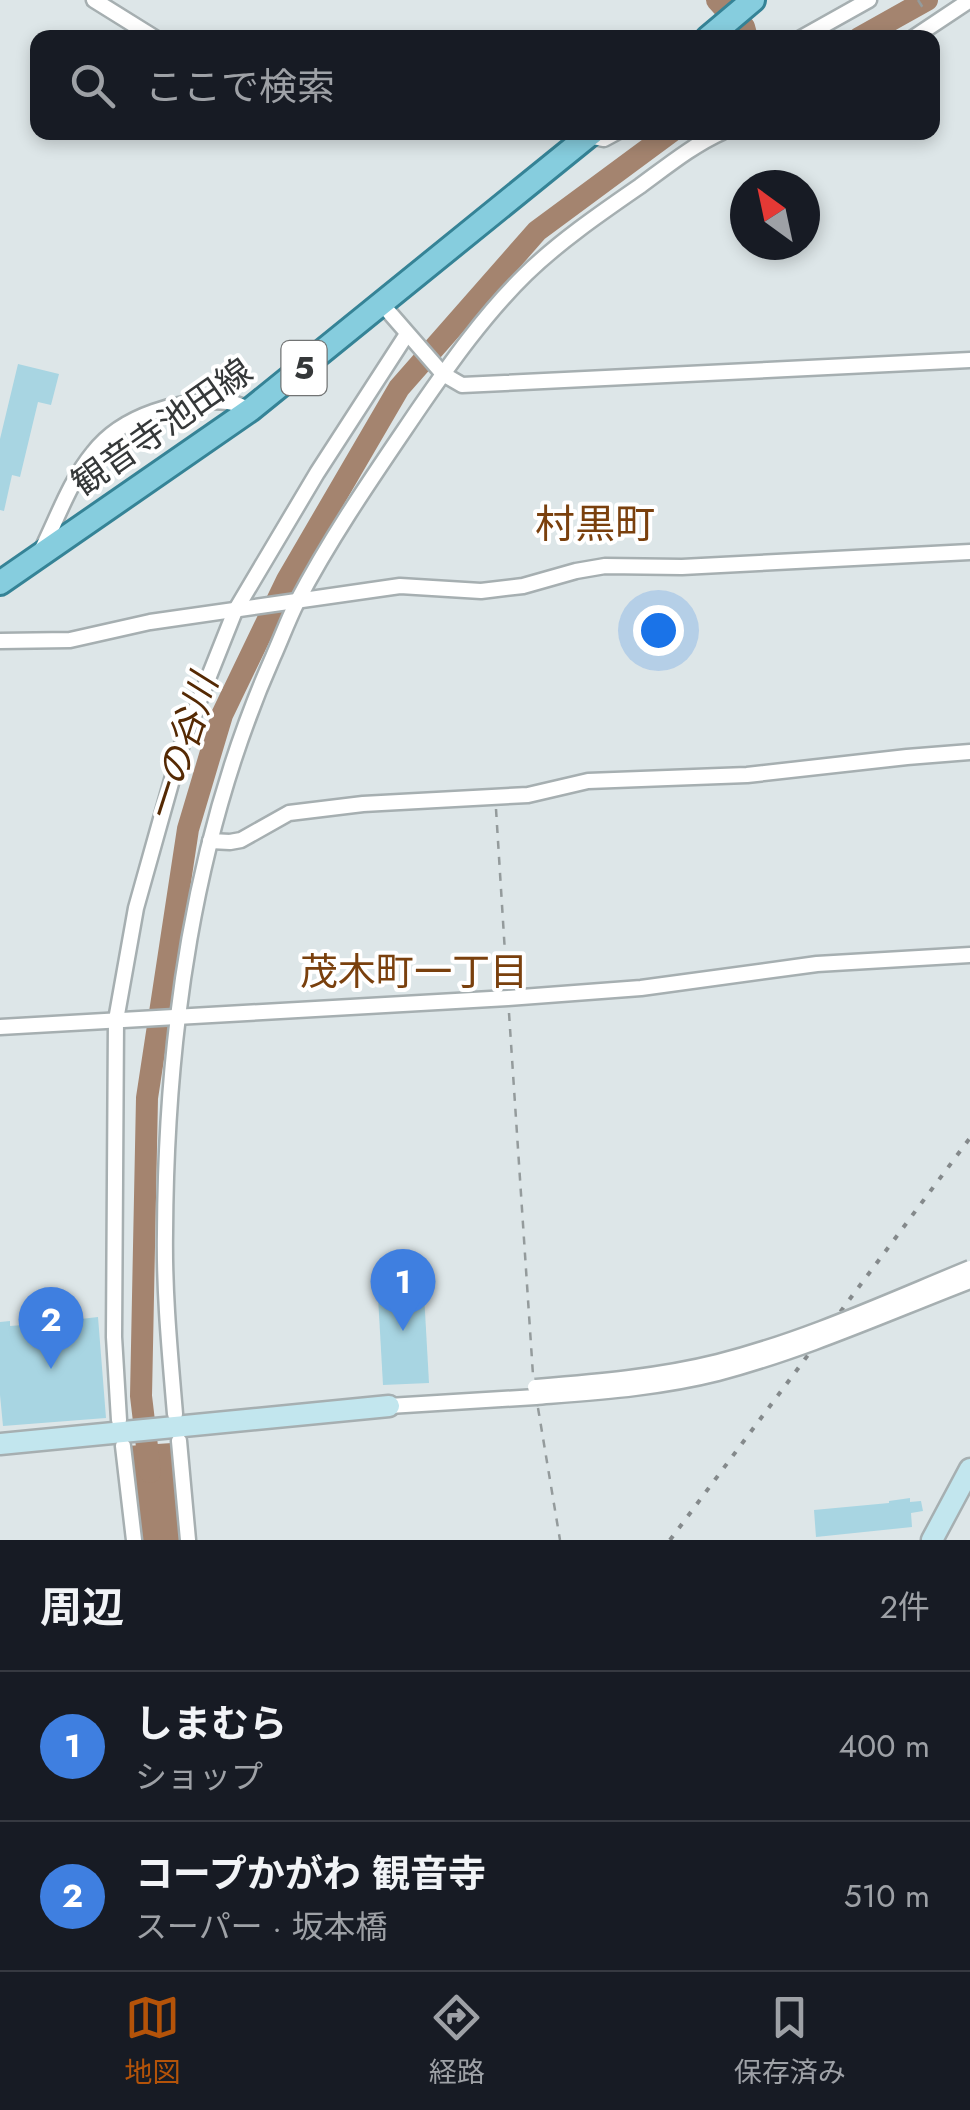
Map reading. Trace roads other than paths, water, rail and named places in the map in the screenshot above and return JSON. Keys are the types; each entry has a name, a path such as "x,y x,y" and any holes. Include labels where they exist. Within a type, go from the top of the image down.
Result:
{"main road":[{"path":"717,30 753,0"},
{"name":"観音寺池田線","path":"0,584 250,410 583,140"}],"street":[{"path":"94,0 142,30"},
{"path":"816,30 870,0"},
{"path":"925,30 970,0"},
{"path":"188,1540 176,1427 164,1233 172,1059 193,913 218,804 252,704 297,603 367,484 486,317 530,271 610,207 709,140"},
{"path":"382,304 442,374 462,386 970,360"},
{"path":"134,1540 114,1337 116,1020 136,908 182,744 235,611 317,473 407,334"},
{"path":"38,556 82,468 112,434 170,406 231,402 250,410"},
{"path":"0,641 70,640 150,622 400,586 480,591 523,586 605,566 682,567 970,552"},
{"path":"210,841 241,840 289,814 363,804 528,795 588,781 747,775 970,752"},
{"path":"0,1026 508,998 642,988 817,964 970,955"},
{"path":"0,1444 536,1393 625,1390 715,1374 767,1359 825,1338 970,1274"},
{"path":"536,1393 677,1372 754,1352 970,1274"},
{"path":"932,1540 970,1469"}],"waterway":[{"path":"717,0 727,11"},
{"name":"一の谷川","path":"873,30 927,0"},
{"name":"一の谷川","path":"150,1472 141,1396 147,1098 188,829 222,715 287,580 399,388 537,231 660,140"}],"railway":[{"path":"670,1540 970,1138"}],"place":[{"name":"しまむら","path":"403,1331"},
{"name":"コープかがわ 観音寺","path":"51,1369"}],"district":[{"name":"村黒町","path":"595,524"},
{"name":"茂木町一丁目","path":"414,972"}]}
